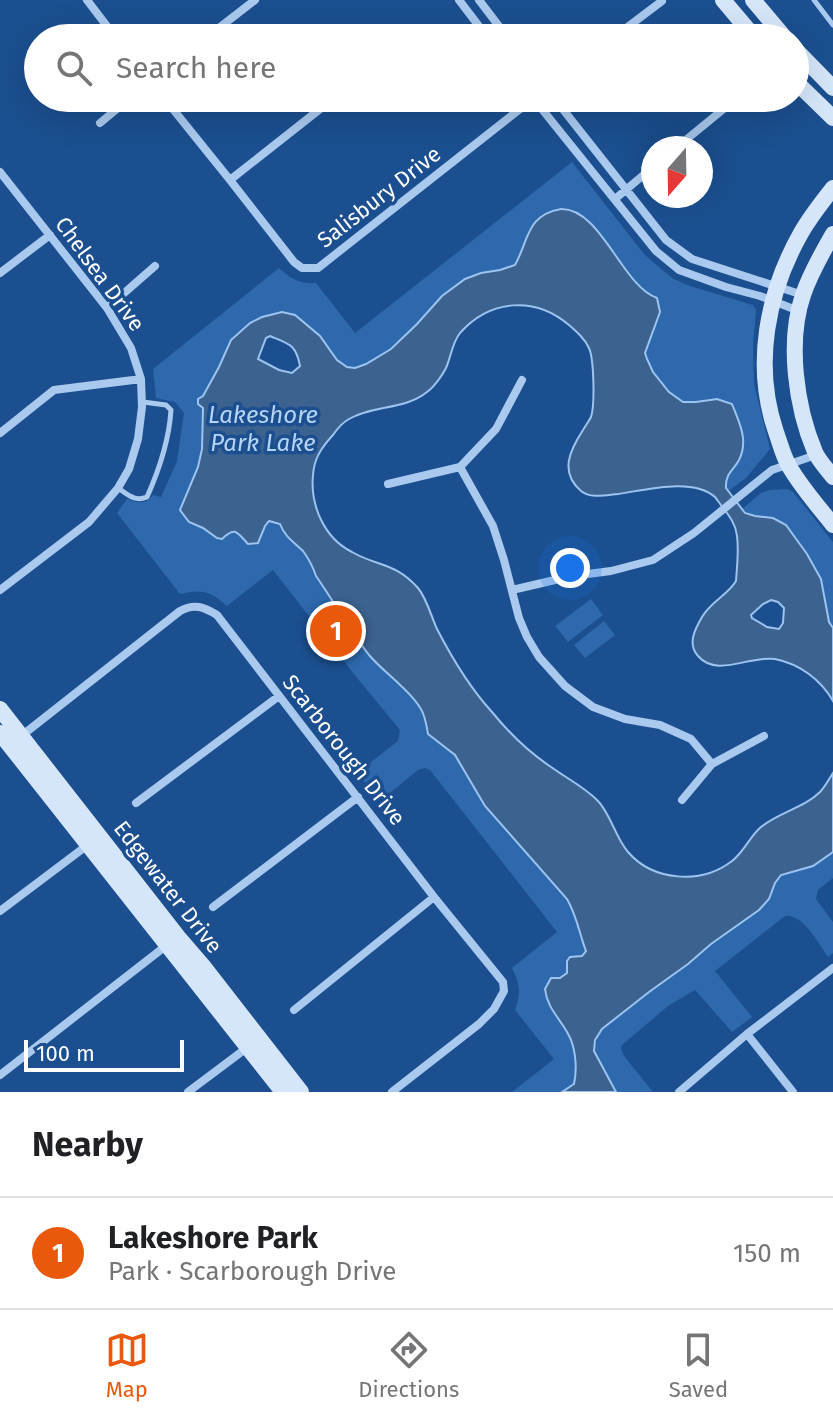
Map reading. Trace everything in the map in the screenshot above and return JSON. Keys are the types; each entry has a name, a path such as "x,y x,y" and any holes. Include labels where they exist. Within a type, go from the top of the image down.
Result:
{"street":[{"path":"87,0 105,24"},
{"path":"224,24 255,0"},
{"path":"461,0 478,24"},
{"path":"479,0 497,24"},
{"path":"723,0 743,24"},
{"path":"753,0 773,24"},
{"path":"632,24 662,1"},
{"path":"809,63 833,88"},
{"path":"809,95 833,118"},
{"path":"100,123 113,112"},
{"name":"Salisbury Drive","path":"175,112 294,262 302,268 318,268 516,112"},
{"path":"230,180 316,112"},
{"path":"545,112 656,251 679,270 775,293 801,303"},
{"path":"565,112 666,240 692,259 801,303"},
{"path":"691,136 720,112"},
{"name":"Chelsea Drive","path":"0,172 107,308 131,348 141,379 142,402 138,439 129,469 118,488 89,522 0,590"},
{"path":"615,199 641,177"},
{"path":"833,188 803,230 786,262 767,324 763,368 780,467 833,525"},
{"path":"833,234 801,303 794,356 802,411 816,455 833,477"},
{"path":"0,273 50,235"},
{"path":"107,308 155,266"},
{"path":"0,433 54,390 141,379"},
{"path":"388,484 460,467 496,429 522,380"},
{"path":"512,590 653,560 694,533 780,467 816,455"},
{"path":"460,467 493,526 519,618 539,657 565,686 593,707 625,719 660,725 691,739 712,764"},
{"name":"Scarborough Drive","path":"7,741 187,607 197,605 217,615 503,982 504,991 494,1009 479,1024 392,1092"},
{"path":"136,803 279,696"},
{"name":"Edgewater Drive","path":"0,709 7,741 94,840 172,941 207,994 301,1092"},
{"path":"682,800 712,764 764,736"},
{"path":"213,907 358,797"},
{"path":"0,911 94,840"},
{"path":"294,1010 434,897"},
{"path":"0,1075 172,941"},
{"path":"679,1092 747,1034 833,968"},
{"path":"747,1034 793,1092"},
{"path":"188,1092 254,1044"},
{"name":"Edgewater Drive","path":"254,1044 283,1092"}],"lane":[{"path":"814,0 833,25"},
{"path":"118,488 133,498 141,500 147,497 164,455 171,410 166,405 142,402"}],"shaded area":[{"path":"572,162 644,254 661,269 690,286 753,305 756,310 754,384 770,449 746,478 727,492 726,481 742,450 742,436 732,404 717,399 683,402 669,392 653,372 645,353 658,307 587,221 571,210 560,209 544,213 536,220 515,264 465,279 442,296 391,349 366,364 347,367 337,360 320,336 295,315 250,323 231,340 198,404 203,408 202,449 180,510 189,522 217,538 236,532 248,544 259,541 269,521 280,524 305,554 316,576 369,655 422,710 428,735 455,755 485,806 567,899 576,916 586,951 582,956 570,957 567,973 560,978 553,977 546,996 550,1008 572,1042 576,1073 574,1084 562,1092 512,1092 554,1059 515,1010 519,989 512,968 557,932 430,770 418,770 380,801 357,773 398,741 400,730 273,570 227,606 205,592 180,594 117,513 127,499 141,502 153,495 161,497 177,461 184,413 175,402 156,398 153,369 279,268 296,280 316,283 355,333"},
{"path":"787,489 793,492 833,542 833,628 829,622 821,579 798,541 782,523 742,509 761,493"},
{"path":"591,599 603,615 568,642 555,626"},
{"path":"604,621 615,635 585,658 574,645"},
{"path":"833,852 833,878 818,890 816,899 833,922 833,953 828,957 804,924 785,916 715,971 752,1017 732,1032 695,990 668,1006 622,1045 624,1056 653,1092 616,1092 594,1051 598,1034 688,964 772,889 781,875 813,866"}],"water":[{"name":"Lakeshore Park Lake","path":"561,209 575,212 588,221 633,279 644,291 657,298 660,312 645,353 653,372 669,392 683,402 717,399 732,404 742,431 743,445 739,460 728,476 726,488 745,513 773,518 786,525 821,579 829,622 833,628 833,701 809,674 784,661 765,659 724,666 706,662 698,656 693,647 697,626 706,611 736,581 738,547 734,525 715,497 706,491 668,486 594,496 581,491 574,484 569,461 592,411 591,354 575,330 542,309 513,305 485,313 472,322 457,337 448,364 427,392 409,402 368,411 340,426 317,458 313,486 321,520 334,538 361,557 394,569 418,588 449,651 484,703 529,750 597,800 628,852 650,869 664,874 692,876 720,869 736,857 761,827 814,797 833,773 833,852 813,866 781,875 769,899 759,910 602,1029 595,1040 594,1051 616,1092 562,1092 574,1084 575,1056 571,1040 549,1003 545,989 551,978 560,978 567,973 570,957 582,956 586,951 567,899 485,806 455,755 428,734 421,708 369,655 316,576 305,554 280,524 269,521 258,543 248,544 236,532 222,539 217,538 189,522 180,510 202,449 203,408 198,404 198,399 203,396 231,340 250,323 282,312 295,315 320,336 337,360 347,367 366,364 391,349 442,296 465,279 515,265 530,230 550,212","holes":["270,336 294,349 300,366 292,373 258,359 266,338","771,600 784,608 783,623 779,629 767,627 751,615"]}],"place":[{"name":"Lakeshore Park","path":"336,631"}]}
